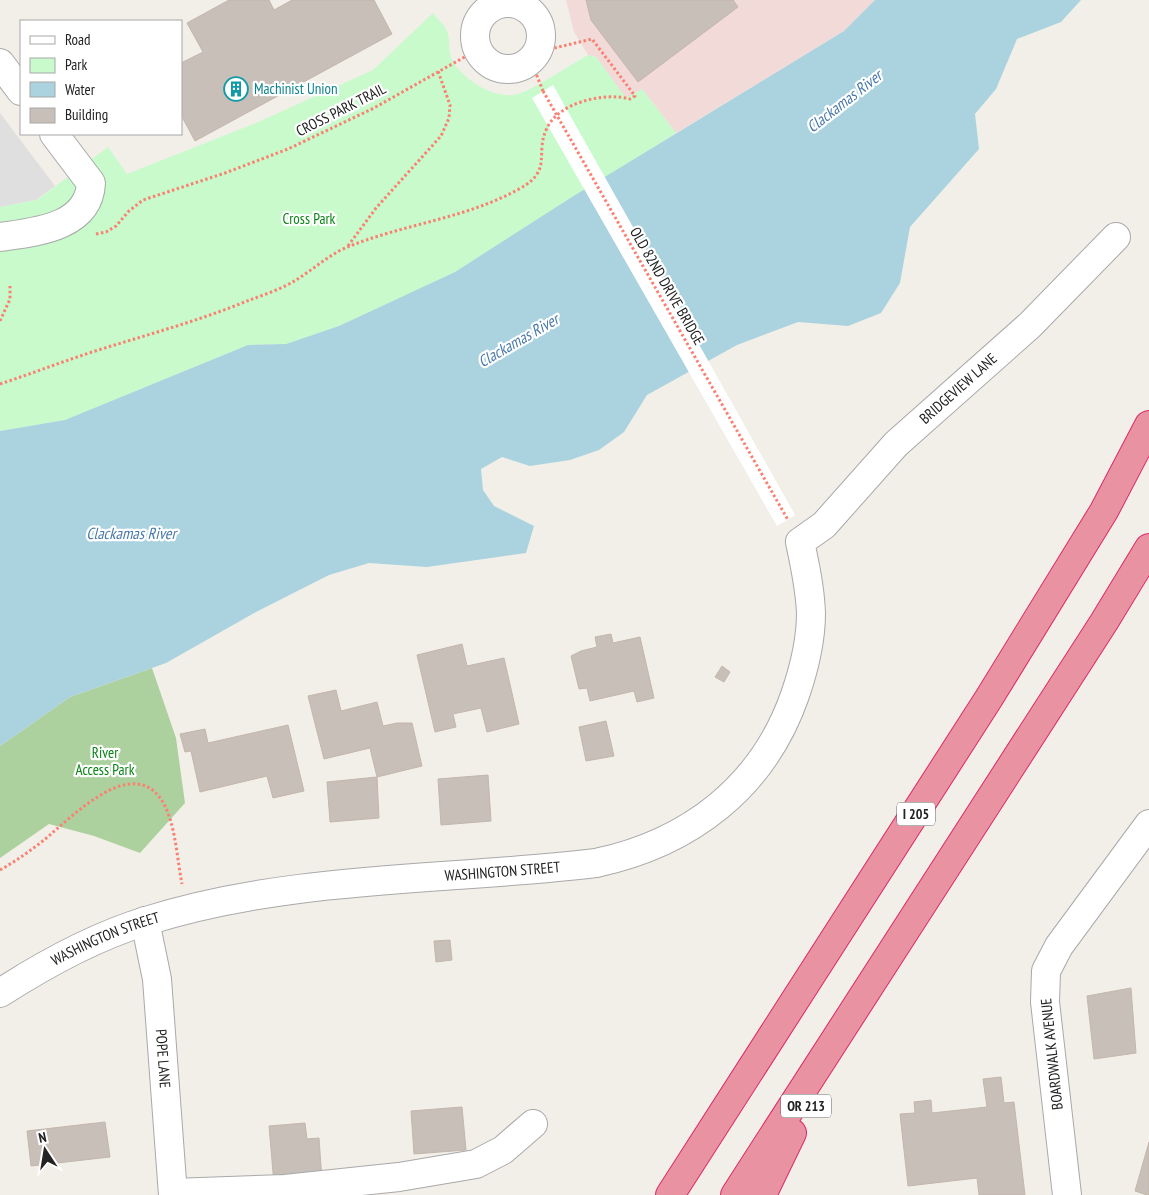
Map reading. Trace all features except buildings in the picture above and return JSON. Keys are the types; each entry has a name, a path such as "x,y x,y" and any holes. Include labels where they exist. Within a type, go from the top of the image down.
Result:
{"highway":[{"name":"I 205","path":"670,1195 989,698 1104,511 1149,425"},
{"path":"734,1195 1104,622 1149,548"},
{"name":"OR 213","path":"762,1195 849,1017"}],"street":[{"path":"514,2 529,10 537,19 541,41 534,56 519,67 506,70 489,64 478,50 475,34 480,19 487,10 498,4 514,2"},
{"path":"0,63 20,90"},
{"path":"0,238 58,226 79,212 86,202 91,183 55,135"},
{"name":"BRIDGEVIEW LANE","path":"794,531 824,524 896,444 1030,325 1116,237"},
{"name":"WASHINGTON STREET","path":"0,993 60,958 145,921 187,910 258,894 323,886 596,863 634,854 664,842 686,830 710,814 753,773 777,737 789,713 804,666 811,615 807,574 794,531"},
{"name":"BOARDWALK AVENUE","path":"1067,1195 1045,1002 1046,971 1059,946 1149,824"},
{"name":"POPE LANE","path":"145,921 156,980 173,1194"},
{"path":"173,1194 293,1188 399,1177 476,1164 503,1150 533,1124"}],"path":[{"path":"0,384 88,353 194,322 294,281 348,247 400,228 472,209 518,190 533,180 541,168 546,128 558,114 596,98 617,95 630,99 635,96 592,39 534,56"},
{"name":"CROSS PARK TRAIL","path":"58,226 80,237 106,232 116,226 142,200 225,174 288,149 374,108 478,50"},
{"name":"OLD 82ND DRIVE BRIDGE","path":"534,56 540,86 794,531"},
{"path":"348,247 376,208 441,136 449,118 450,105 438,71"},
{"path":"0,319 10,299 10,286"},
{"path":"0,870 20,859 89,802 120,785 140,783 153,792 164,805 170,821 187,910"}],"shaded area":[{"path":"566,0 875,0 844,31 676,133 642,89 626,99 596,57 588,55 574,32"},
{"path":"0,113 55,186 36,200 0,207"}],"green space":[{"name":"Cross Park","path":"433,13 447,31 450,54 453,61 465,76 482,88 502,95 521,93 588,55 596,57 626,98 642,89 676,133 455,272 339,326 286,344 248,345 65,420 0,431 0,207 37,200 108,147 127,174 256,123 373,70"},
{"name":"River Access Park","path":"152,668 176,738 185,803 140,853 94,836 49,824 0,858 0,746 70,697"}],"water":[{"name":"Clackamas River","path":"875,0 1081,0 1061,22 1017,39 996,89 975,114 979,149 910,227 900,283 881,313 848,326 798,322 737,345 647,395 624,432 599,450 570,460 530,466 502,457 481,469 483,490 494,506 534,526 526,553 427,567 369,563 329,575 256,612 166,663 70,697 0,746 0,431 65,420 248,345 286,344 339,326 455,272 572,197 844,31"}],"pier":[{"path":"553,85 795,515 777,526 532,98"}],"place":[{"name":"Machinist Union","path":"236,89"}]}
